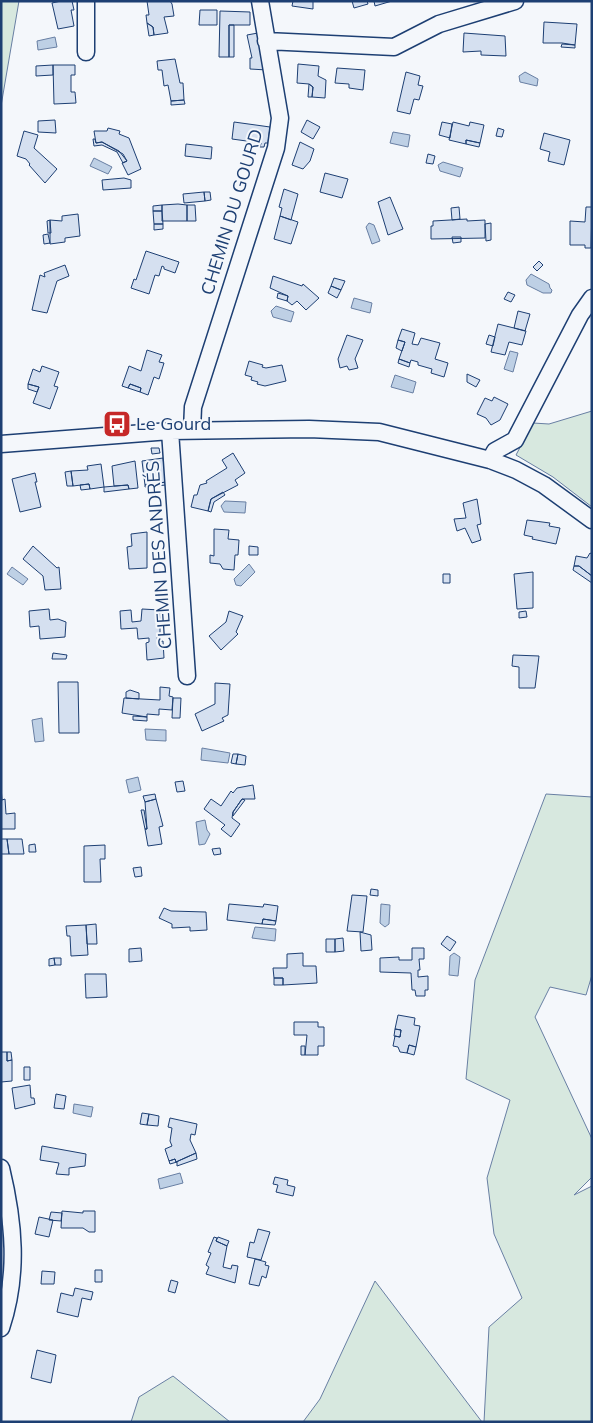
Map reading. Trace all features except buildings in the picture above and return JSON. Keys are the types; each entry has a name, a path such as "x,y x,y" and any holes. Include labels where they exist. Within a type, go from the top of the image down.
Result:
{"street":[{"path":"86,1 86,52"},
{"name":"CHEMIN DU GOURD","path":"192,430 193,407 276,148 280,118 260,1"},
{"path":"266,41 394,47 439,24 515,1"},
{"path":"490,460 495,451 515,440 580,315 592,298"},
{"path":"1,444 192,430 309,429 379,432 490,460 544,485 592,520"},
{"name":"CHEMIN DES ANDRÉS","path":"170,431 187,676"},
{"path":"1,1168 13,1227 15,1254 12,1280 1,1328"}],"shaded area":[{"path":"1,1 19,1 1,106"},
{"path":"592,411 592,507 553,477 516,455 533,423 549,424"},
{"path":"546,794 592,797 592,975 586,995 550,987 535,1017 592,1139 592,1177 574,1195 592,1186 592,1422 484,1422 489,1327 522,1298 494,1234 487,1178 510,1100 466,1079 475,980"},
{"path":"375,1281 482,1422 303,1422 320,1399"},
{"path":"173,1376 230,1422 131,1422 139,1397"}],"water":[{"path":"55,37 57,47 38,50 37,41"},
{"path":"525,72 538,79 537,86 520,82 519,76"},
{"path":"393,132 410,135 408,147 390,143"},
{"path":"94,158 112,167 108,174 90,166"},
{"path":"443,162 463,168 460,177 440,171 438,165"},
{"path":"369,223 374,225 380,241 372,244 366,227"},
{"path":"531,274 549,284 552,290 551,293 543,293 527,285 526,280"},
{"path":"354,298 372,303 370,313 351,308"},
{"path":"276,306 294,312 291,322 273,317 271,311"},
{"path":"510,351 518,353 513,372 504,369"},
{"path":"395,375 416,382 413,393 391,387"},
{"path":"225,501 246,502 245,513 224,512 221,506"},
{"path":"249,564 255,572 241,586 236,585 234,579"},
{"path":"12,567 28,579 23,585 7,574"},
{"path":"42,718 44,741 35,742 32,720"},
{"path":"145,729 166,730 166,741 146,740"},
{"path":"202,748 230,753 228,763 201,760"},
{"path":"138,777 141,790 129,793 126,780"},
{"path":"205,820 210,834 205,844 199,845 196,822"},
{"path":"381,904 390,905 389,924 385,927 380,923"},
{"path":"255,927 276,929 275,941 252,938"},
{"path":"454,953 460,957 458,976 449,975 450,956"},
{"path":"74,1104 93,1107 91,1117 73,1113"},
{"path":"180,1173 183,1183 160,1189 158,1179"}],"place":[{"name":"Le Gourd","path":"117,424"}]}
